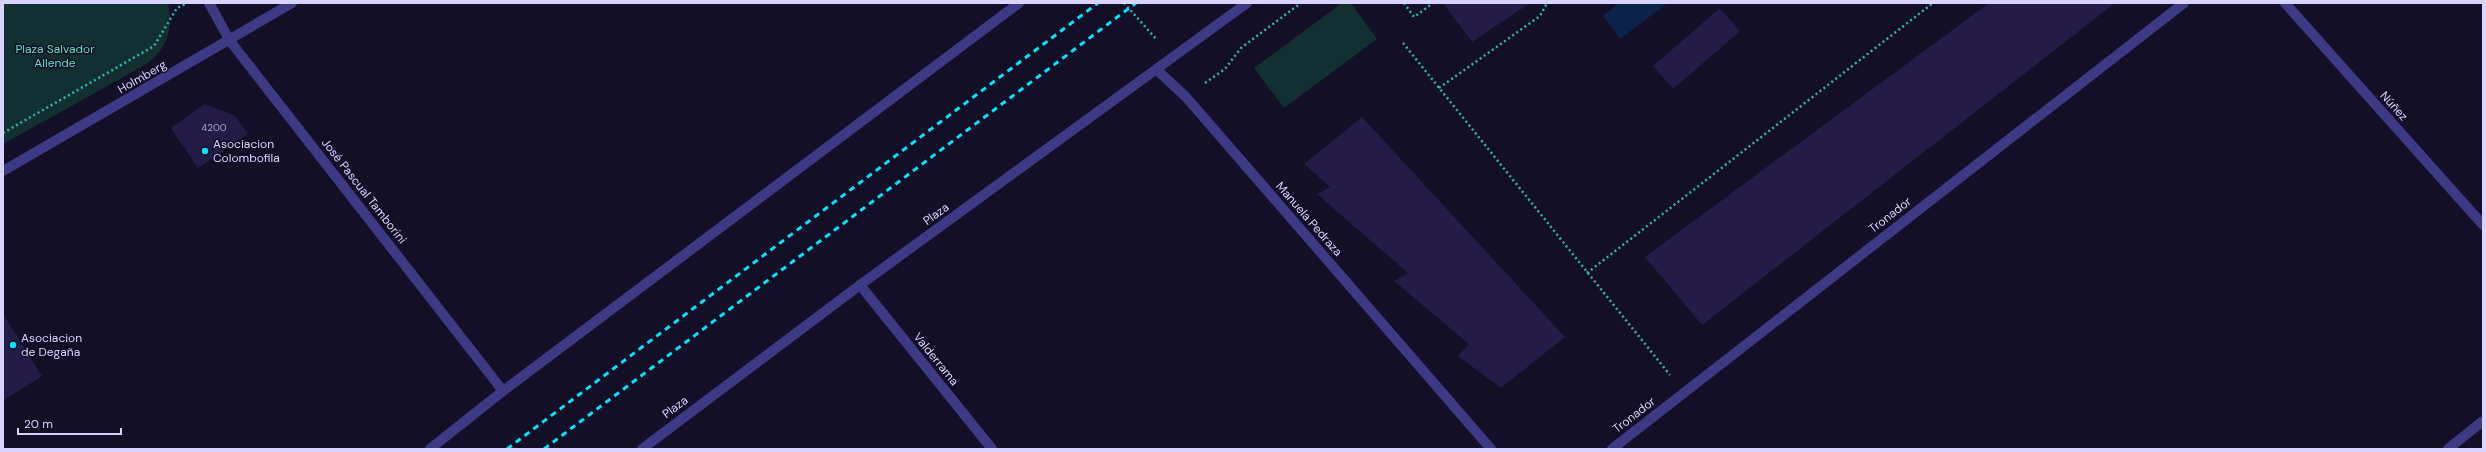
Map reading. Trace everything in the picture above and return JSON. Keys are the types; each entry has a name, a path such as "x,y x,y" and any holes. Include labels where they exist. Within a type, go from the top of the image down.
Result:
{"street":[{"name":"José Pascual Tamborini","path":"210,3 230,41 503,391"},
{"name":"Holmberg","path":"3,171 230,41 292,3"},
{"path":"430,449 503,391 1019,3"},
{"name":"Plaza","path":"642,449 860,285 1248,3"},
{"name":"Tronador","path":"1612,449 1683,392 2184,3"},
{"name":"Núñez","path":"2285,3 2483,225"},
{"name":"Manuela Pedraza","path":"1157,70 1186,97 1491,449"},
{"name":"Valderrama","path":"860,285 992,449"},
{"path":"2448,449 2483,421"}],"path":[{"path":"3,133 154,46 177,8 188,3"},
{"path":"1124,3 1157,38 1157,70"},
{"path":"1186,97 1225,69 1241,48 1301,3"},
{"path":"1404,3 1414,17 1433,3"},
{"path":"1439,88 1540,16 1547,3"},
{"path":"1587,273 1933,3"},
{"path":"1403,43 1683,392"}],"green space":[{"name":"Plaza Salvador Allende","path":"3,3 168,3 170,22 169,30 164,45 145,65 3,144"},
{"path":"1342,3 1351,3 1377,39 1284,108 1254,68"}],"water":[{"path":"1619,3 1668,3 1620,39 1603,16"}],"building":[{"path":"1443,3 1530,3 1472,42"},
{"path":"1989,3 2115,3 1702,325 1645,257"},
{"path":"1720,8 1740,31 1673,89 1653,66"},
{"name":"Asociacion Colombofila","path":"205,104 235,116 248,134 198,168 171,128"},
{"path":"1362,117 1565,337 1501,388 1458,356 1469,344 1394,281 1408,273 1317,194 1330,187 1304,164"},
{"name":"Asociacion de Degaña","path":"3,314 42,376 4,400 3,399"}],"railway":[{"path":"507,449 1098,3"},
{"path":"544,449 1136,3"}],"place":[{"name":"Asociacion Colombofila","path":"205,151"},
{"name":"Asociacion de Degaña","path":"13,345"}]}
